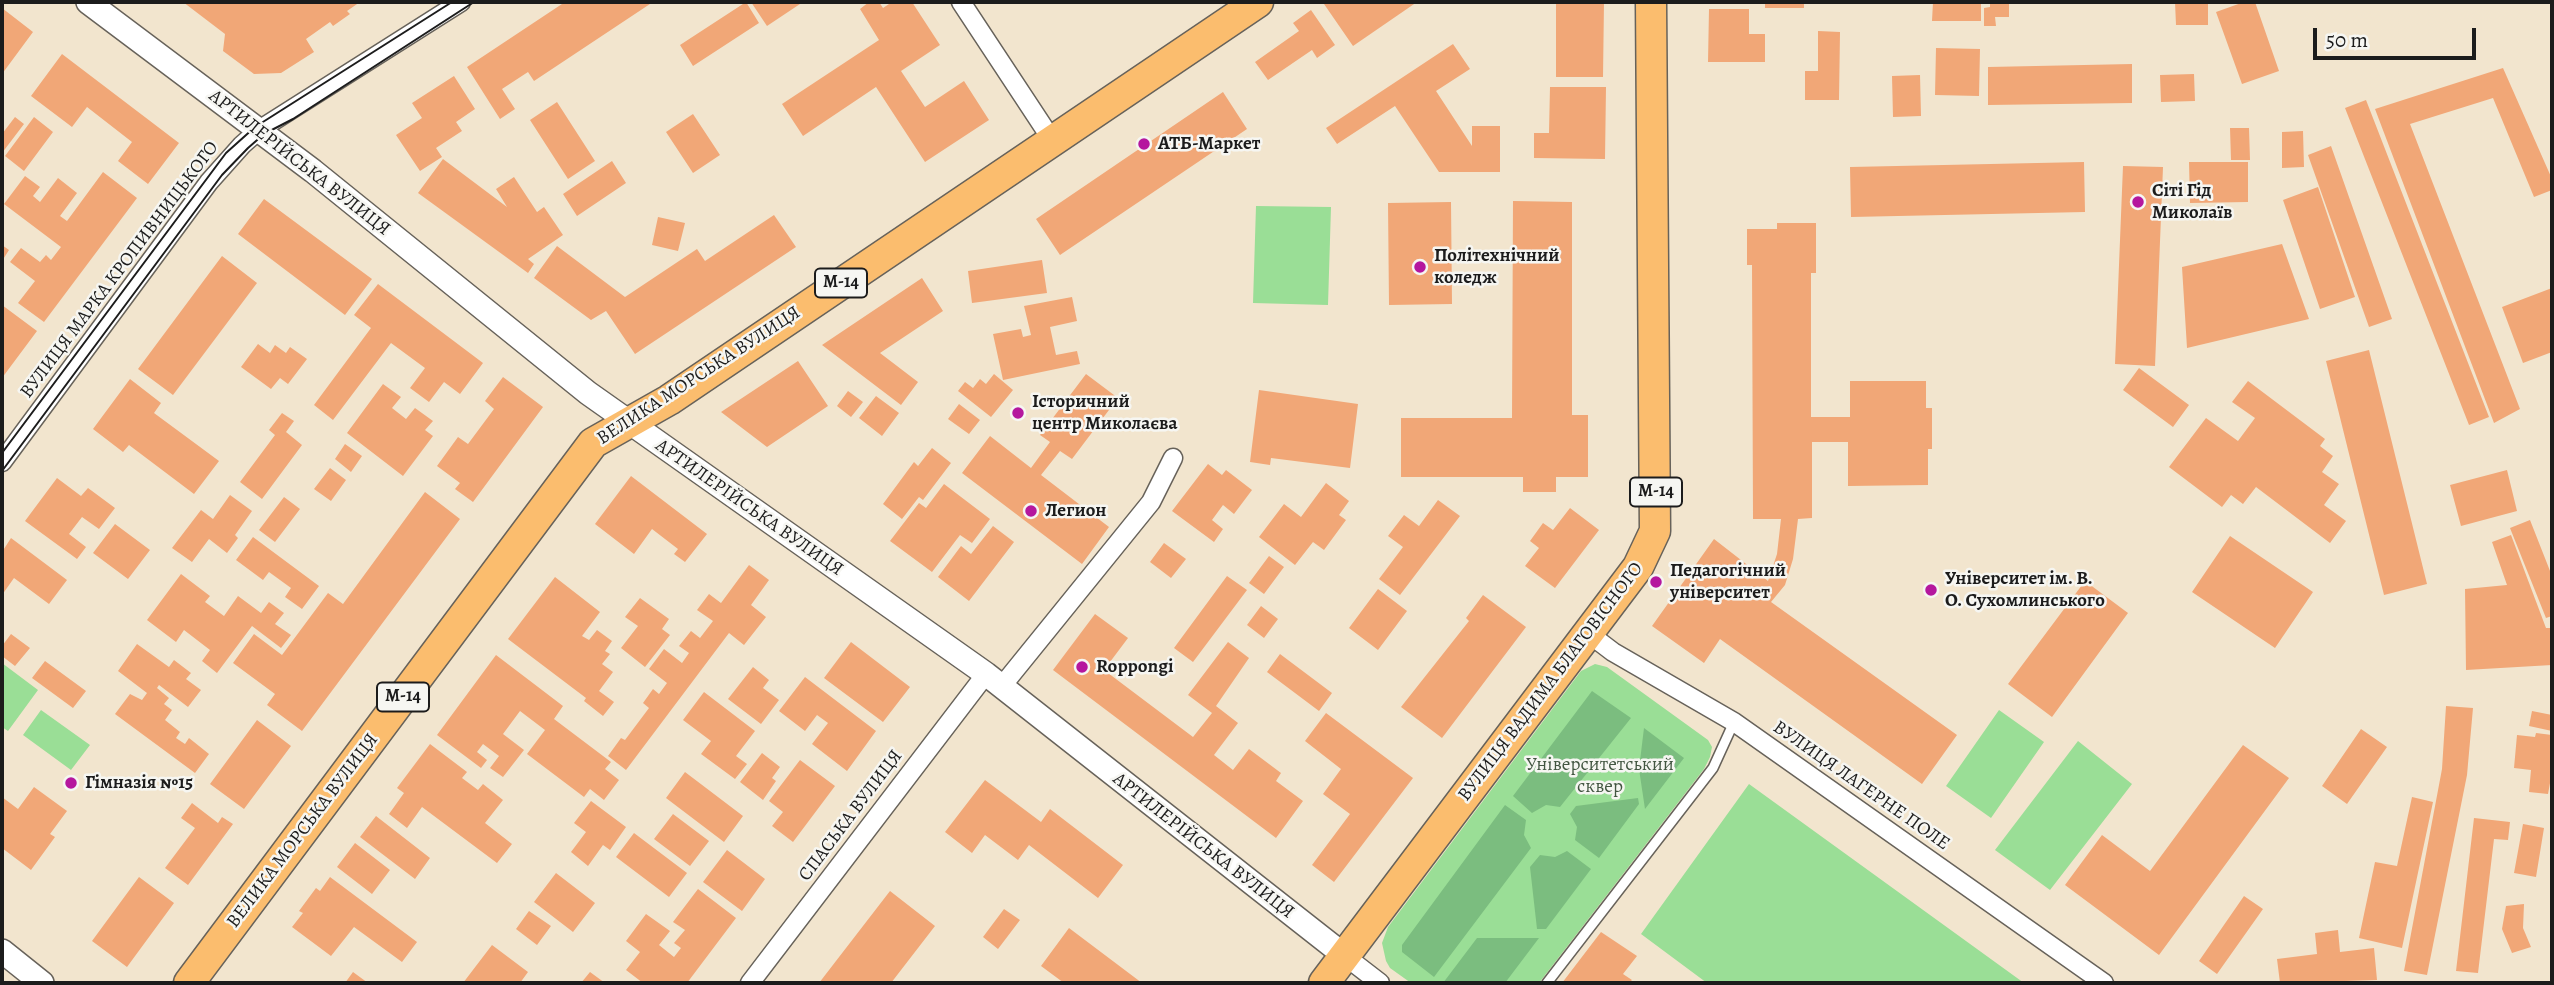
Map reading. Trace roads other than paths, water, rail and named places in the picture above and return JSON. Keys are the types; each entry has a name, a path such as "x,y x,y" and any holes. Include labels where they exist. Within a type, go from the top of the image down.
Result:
{"highway":[{"name":"ВЕЛИКА МОРСЬКА ВУЛИЦЯ","path":"189,983 593,443 669,400 1258,2"},
{"name":"ВУЛИЦЯ ВАДИМА БЛАГОВІСНОГО","path":"1324,983 1638,567 1655,531 1651,2"}],"street":[{"name":"АРТИЛЕРІЙСЬКА ВУЛИЦЯ","path":"88,2 259,130 627,422 994,680 1380,983"},
{"name":"ВУЛИЦЯ МАРКА КРОПИВНИЦЬКОГО","path":"2,462 217,172 259,130 461,2"},
{"path":"961,2 1052,140"},
{"name":"СПАСЬКА ВУЛИЦЯ","path":"750,983 994,680 1151,502 1173,458"},
{"name":"ВУЛИЦЯ ЛАГЕРНЕ ПОЛЕ","path":"1588,633 1613,652 1734,722 2104,983"},
{"path":"2,951 42,983"}],"lane":[{"path":"1547,983 1713,768 1734,722"}],"tram line":[{"path":"2,453 226,153 255,127 452,2"},
{"path":"2,471 222,175 248,148 264,134 293,119 474,2"}],"place":[{"name":"АТБ-Маркет","path":"1144,144"},
{"name":"Сіті Гід Миколаїв","path":"2138,202"},
{"name":"Політехнічний коледж","path":"1420,267"},
{"name":"Історичний центр Миколаєва","path":"1018,413"},
{"name":"Легион","path":"1031,511"},
{"name":"Педагогічний університет","path":"1656,582"},
{"name":"Університет ім. В. О. Сухомлинського","path":"1931,590"},
{"name":"Roppongi","path":"1082,667"},
{"name":"Гімназія №15","path":"71,783"}],"park label":[{"name":"Університетський сквер","path":"1600,776"}]}
